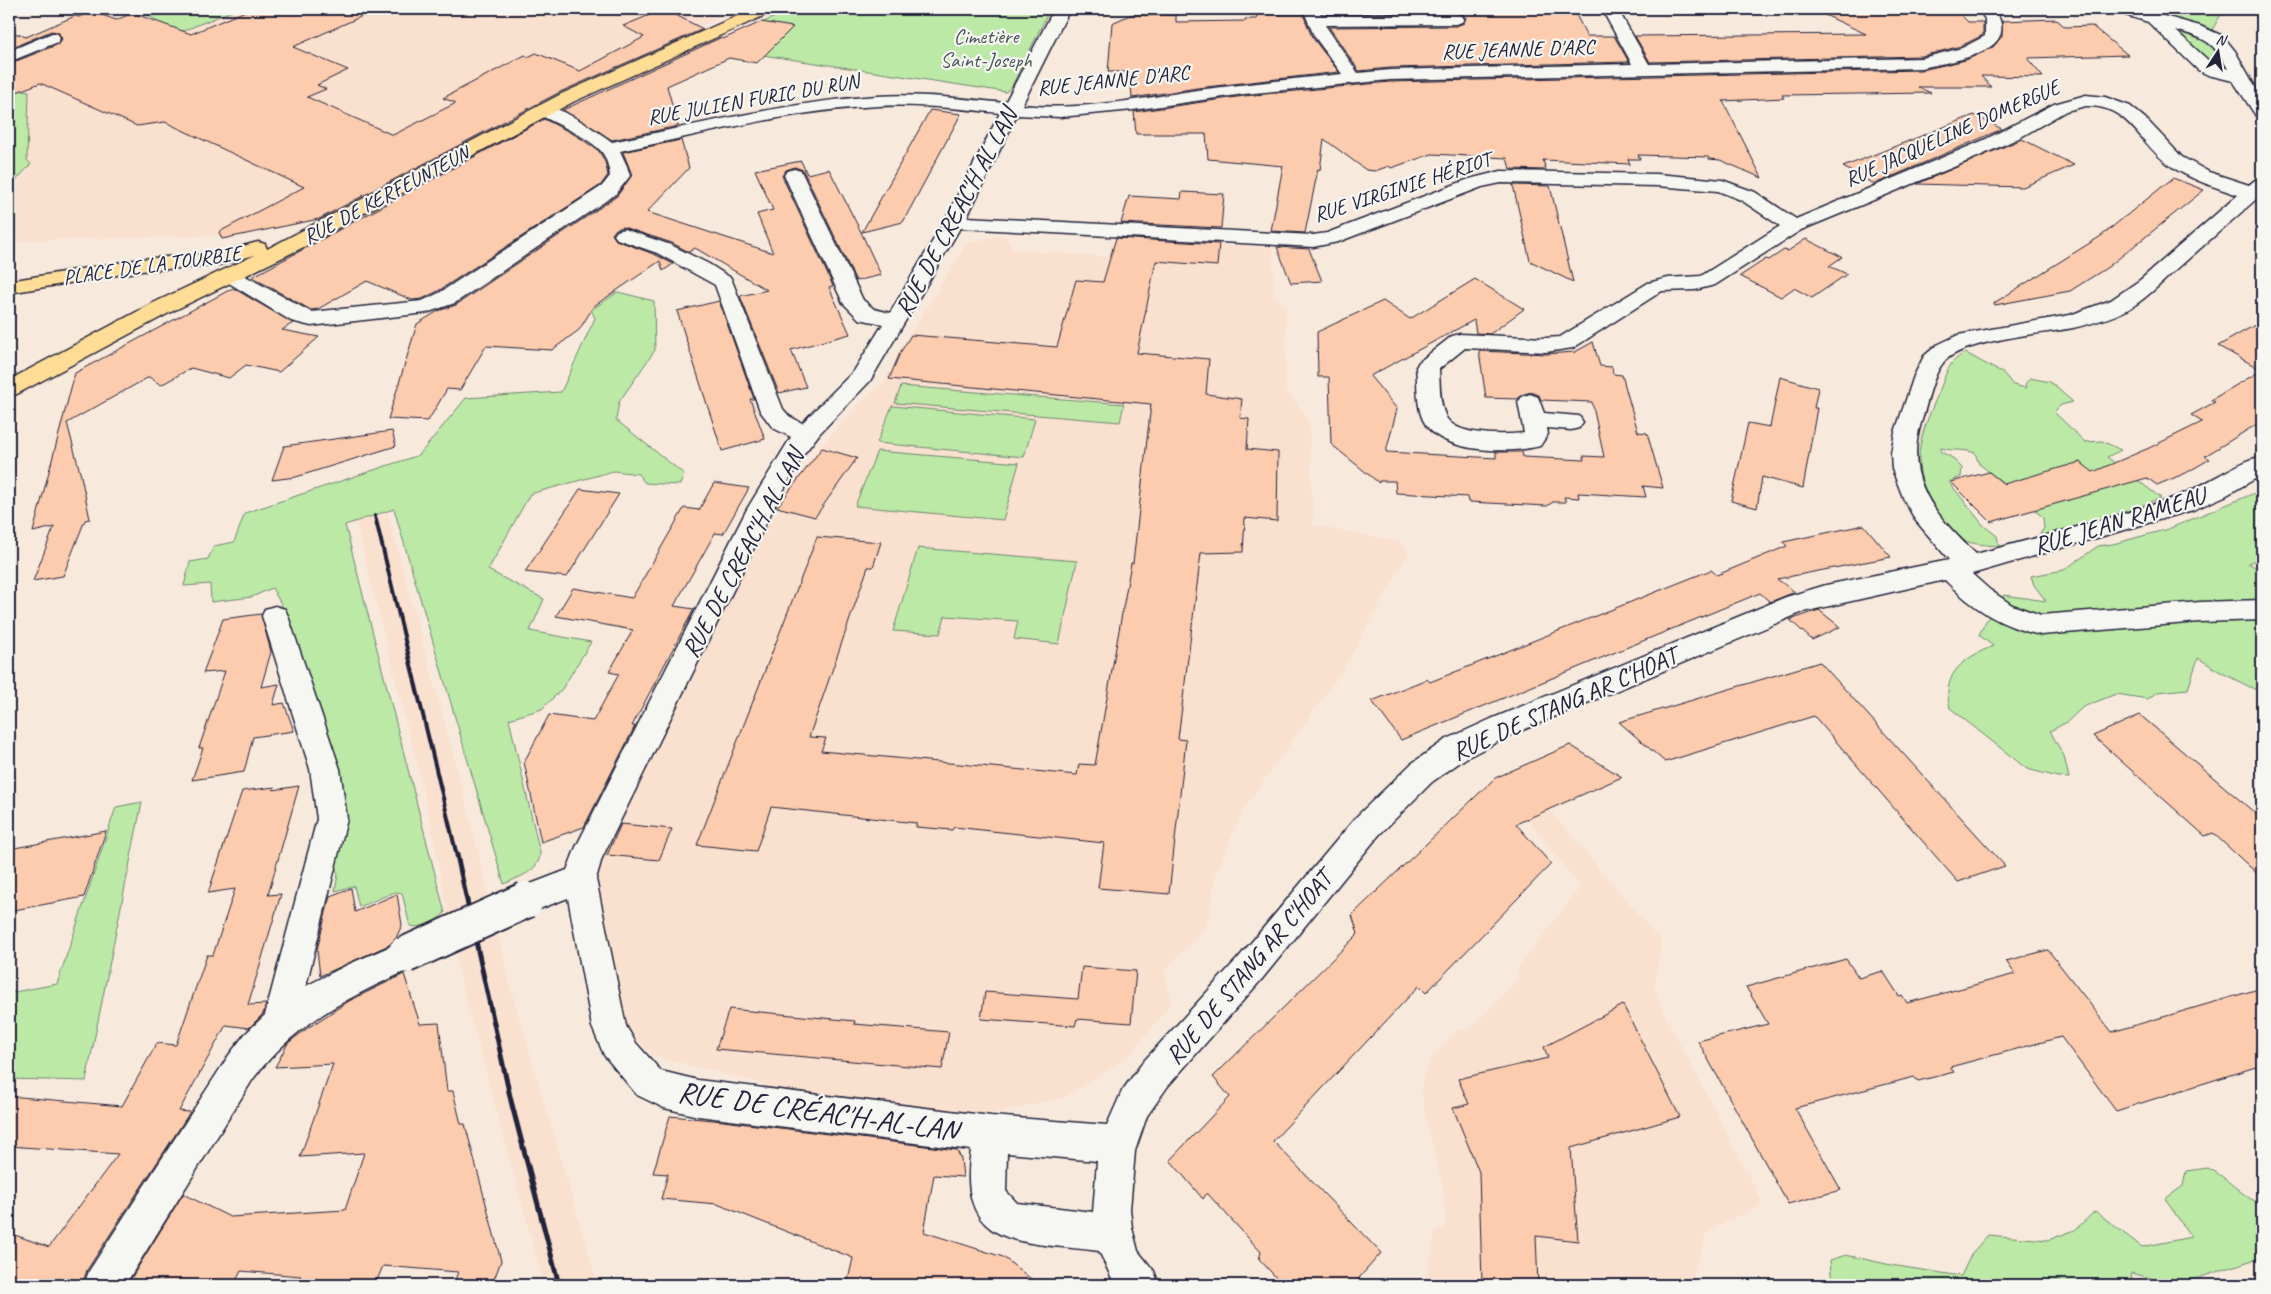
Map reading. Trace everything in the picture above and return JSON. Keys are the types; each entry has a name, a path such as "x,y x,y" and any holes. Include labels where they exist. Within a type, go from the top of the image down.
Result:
{"main road":[{"name":"RUE DE KERFEUNTEUN","path":"9,389 160,308 231,276 305,239 348,214 544,110 584,90 766,9"},
{"name":"PLACE DE LA TOURBIE","path":"9,287 141,265 209,261 241,253 348,214"},
{"path":"160,308 178,293 190,278 188,268 175,262"}],"street":[{"name":"RUE DE CREAC'H AL LAN","path":"580,879 587,858 715,603 740,546 787,461 805,435 862,376 896,321 954,222 1062,9"},
{"name":"RUE JEANNE D'ARC","path":"1011,109 1050,112 1075,111 1353,78 1445,73 1889,65 1934,61 1968,52 1991,39 1994,34 1993,19 1986,9"},
{"path":"2122,9 2194,30 2217,40 2226,51 2262,112"},
{"path":"1614,11 1643,68"},
{"path":"1313,15 1456,20"},
{"path":"1313,15 1353,78"},
{"path":"2151,17 2204,66 2214,71 2241,77"},
{"path":"9,56 52,38"},
{"name":"RUE JULIEN FURIC DU RUN","path":"609,148 762,116 846,104 921,100 1011,109"},
{"name":"RUE JACQUELINE DOMERGUE","path":"1571,422 1532,411 1536,434 1532,440 1473,440 1455,436 1444,430 1435,421 1427,367 1460,341 1546,345 1565,344 1655,287 1665,283 1696,284 1708,281 1794,226 1820,217 2015,133 2066,105 2084,101 2104,102 2130,114 2162,149 2184,166 2205,177 2257,189"},
{"path":"231,276 306,318 316,319 426,307 442,301 609,190 620,176 618,166 609,148 591,135 544,110"},
{"path":"794,175 854,303 867,314 896,321"},
{"name":"RUE VIRGINIE HÉRIOT","path":"954,222 1210,238 1313,241 1331,238 1476,183 1502,177 1657,180 1708,184 1748,196 1794,226"},
{"path":"2257,189 2147,284 2119,305 2074,321 1966,340 1949,346 1932,358 1909,422 1903,451 1903,463 1911,488 1920,505 1944,537 1974,594 1997,610 2020,620 2041,625 2200,612 2262,610"},
{"path":"624,235 664,249 702,268 724,282 772,411 790,428 805,435"},
{"name":"RUE JEAN RAMEAU","path":"1961,567 2184,504 2216,490 2262,464"},
{"name":"RUE DE STANG AR C'HOAT","path":"1140,1285 1123,1264 1113,1234 1112,1200 1118,1144 1128,1116 1146,1086 1205,1022 1272,943 1362,831 1382,810 1441,758 1457,748 1501,727 1795,604 1826,595 1961,567"},
{"path":"275,616 325,769 332,819 280,1022"},
{"path":"103,1285 249,1055 280,1022 333,989 526,900 580,879"},
{"name":"RUE DE CRÉAC'H-AL-LAN","path":"580,879 609,1027 624,1055 650,1083 664,1090 698,1098 991,1134 1118,1144"},
{"path":"991,1134 987,1184 989,1198 994,1208 1001,1214 1013,1221 1113,1234"}],"shaded area":[{"path":"237,9 739,9 575,82 300,224 241,235 9,241 9,188 31,164 27,160 29,91 22,90"},
{"path":"1004,235 1015,250 1108,257 1112,242 1273,247 1273,294 1286,307 1285,388 1309,421 1313,526 1379,537 1401,543 1409,552 1343,670 1242,811 1216,874 1207,925 1165,971 1171,1003 1128,1057 1063,1098 983,1115 840,1104 651,1055 623,1022 617,979 597,878 597,861 764,524 772,520 779,510 778,505 820,446 871,393 886,381 899,352 967,243"},
{"path":"388,513 468,810 511,989 598,1285 544,1285 461,981 427,805 356,523"},
{"path":"1516,769 1661,942 1655,987 1662,1009 1763,1204 1707,1231 1690,1285 1424,1285 1435,1231 1446,1227 1443,1187 1425,1115 1421,1088 1423,1076 1433,1057 1459,1028 1467,1032 1517,980 1518,969 1580,887 1498,776"}],"green space":[{"path":"138,9 237,9 173,35 145,26 156,20"},
{"name":"Cimetière Saint-Joseph","path":"793,9 1050,9 1012,86 1006,92 743,52 716,43"},
{"path":"2137,9 2224,9 2212,30"},
{"path":"2180,31 2209,40 2228,66 2214,66 2178,34"},
{"path":"22,90 29,91 27,160 31,164 9,188 9,95"},
{"path":"618,292 654,301 655,350 619,402 616,420 684,474 680,485 645,483 638,474 614,471 530,494 488,570 544,599 530,631 591,642 562,689 542,709 509,719 540,853 533,869 528,873 504,884 394,509 345,525 445,913 425,926 410,926 402,893 395,892 359,907 354,886 335,891 338,874 332,860 285,611 272,588 252,597 211,602 210,584 184,586 190,562 208,559 214,546 234,542 245,513 419,455 466,398 561,392 595,318 591,310"},
{"path":"1966,353 2004,374 2013,385 2026,388 2025,384 2030,378 2050,382 2073,402 2061,405 2054,412 2085,442 2102,441 2121,450 2107,457 2161,498 2091,525 2049,538 2040,534 2044,528 2043,518 2023,498 1979,464 1975,453 1941,448 1941,452 1951,457 1962,468 1961,477 1949,482 1983,525 1997,536 1999,546 1972,543 1953,535 1928,495 1919,466 1919,452 1926,424 1946,374 1951,364"},
{"path":"901,386 1124,404 1120,422 895,403"},
{"path":"892,406 1035,419 1024,457 877,443"},
{"path":"877,451 1019,463 1003,520 855,506"},
{"path":"2262,490 2262,558 2248,563 2262,571 2262,689 2260,692 2222,673 2198,658 2188,689 2157,692 2148,699 2116,694 2083,707 2067,722 2050,731 2064,756 2069,778 2027,769 1950,708 1949,685 1957,668 1973,656 1993,646 1979,635 2004,595 2046,601 2034,585 2031,576 2064,570 2098,546 2113,544 2168,529"},
{"path":"918,548 1077,561 1059,644 1014,639 1018,621 945,616 940,634 893,631"},
{"path":"142,802 86,1081 9,1079 9,993 57,984 116,807"},
{"path":"2208,1168 2222,1176 2254,1201 2262,1204 2262,1257 2177,1285 2131,1273 2133,1285 1832,1285 1830,1260 1846,1255 1891,1265 1961,1276 1972,1253 1988,1235 2048,1240 2075,1230 2095,1211 2142,1247 2191,1237 2165,1199 2183,1186 2186,1171"}],"building":[{"path":"250,9 378,9 293,47 348,70 317,85 326,89 307,97 393,135 456,103 443,98 525,55 528,57 536,53 580,71 644,37 623,26 657,12 661,14 668,11 703,29 560,92 319,219 222,239 219,232 304,187 165,122 137,126 40,83 9,95 9,64 59,44 62,39 58,32 51,31 9,49 9,31 26,37 91,11 116,20 133,13 191,34"},
{"path":"1329,9 1573,9 1587,36 1614,36 1629,62 1390,68 1359,71 1329,27 1456,26 1464,23 1466,18 1463,14 1456,12 1330,13"},
{"path":"1812,9 1932,9 1933,12 1958,12 1968,22 1983,22 1983,35 1961,46 1922,56 1650,62 1635,36 1866,34"},
{"path":"1256,14 1303,14 1312,37 1339,72 1197,88 1132,98 1130,72 1108,72 1112,23 1130,15 1176,15 1176,22 1246,21 1245,19 1257,19"},
{"path":"2056,19 2065,27 2092,26 2128,55 2027,58 2043,77 1981,76 1991,87 1918,87 1931,93 1782,95 1784,98 1723,101 1762,178 1720,160 1709,159 1708,157 1638,155 1640,159 1628,159 1630,164 1543,160 1546,170 1510,169 1507,158 1432,154 1391,168 1389,166 1375,171 1366,170 1324,139 1320,170 1318,169 1305,233 1271,231 1283,166 1208,159 1206,134 1136,134 1134,112 1244,96 1390,82 1922,70 1966,60 1993,47 2002,36 2002,21"},
{"path":"761,22 793,27 757,63 729,58 667,86 678,126 612,140 563,110 720,38 723,39"},
{"path":"930,110 961,114 903,222 862,232"},
{"path":"1974,115 2002,129 1877,183 1872,183 1843,167"},
{"path":"544,119 577,136 599,151 605,162 608,175 601,185 438,291 422,299 412,300 367,281 318,309 311,310 252,277"},
{"path":"2022,139 2074,165 2023,187 1917,184"},
{"path":"681,140 689,168 647,212 773,253 757,214 773,210 755,170 801,161 807,174 829,169 861,232 881,275 856,281 803,170 795,167 786,170 782,176 833,286 829,287 850,334 791,350 806,387 779,393 740,296 767,290 695,248 689,252 672,243 623,227 616,229 612,234 616,240 656,255 673,264 663,271 660,261 594,306 579,330 552,350 486,346 460,390 447,389 428,421 388,419 417,324 438,311 456,305 617,196 632,175 623,152"},
{"path":"2173,178 2204,190 2108,267 2070,291 1995,305 1994,303 2101,236"},
{"path":"1513,185 1550,186 1573,282 1530,261"},
{"path":"1182,192 1224,194 1221,228 1121,223 1129,196 1181,199"},
{"path":"1116,238 1219,244 1217,266 1156,261 1137,353 1209,359 1206,394 1242,399 1240,418 1249,419 1247,449 1278,452 1277,521 1245,518 1243,552 1201,553 1178,739 1186,740 1169,894 1098,888 1104,843 954,827 952,830 916,827 916,823 771,807 756,851 697,845 817,537 881,542 873,567 868,567 809,737 826,738 821,751 1077,775 1079,764 1095,765 1131,563 1133,563 1151,404 889,379 900,353 911,335 1057,347 1076,280 1103,282"},
{"path":"1806,239 1842,257 1829,266 1847,274 1812,298 1794,288 1781,297 1740,276 1766,259 1769,260 1784,250 1788,251"},
{"path":"1277,247 1309,249 1322,281 1291,283"},
{"path":"1475,279 1524,309 1490,334 1476,333 1474,320 1370,376 1397,409 1386,452 1496,458 1496,452 1522,452 1523,457 1584,460 1583,456 1604,457 1592,402 1541,400 1539,395 1531,392 1521,395 1518,399 1486,398 1479,351 1546,354 1575,352 1593,342 1600,366 1612,367 1613,374 1622,375 1638,432 1647,433 1663,488 1643,486 1646,497 1578,493 1579,498 1564,497 1566,502 1553,502 1547,506 1469,502 1468,497 1396,493 1395,481 1379,481 1379,483 1331,444 1329,377 1318,377 1317,332 1383,301 1410,319"},
{"path":"233,288 293,323 282,330 319,337 279,372 246,365 229,378 191,368 161,385 149,377 67,423 90,519 85,520 63,576 33,581 54,527 33,532 75,373"},
{"path":"719,301 754,399 750,399 765,439 722,451 677,311"},
{"path":"2262,321 2262,370 2218,346"},
{"path":"2262,370 2262,421 2205,456 2210,459 2186,473 2157,485 2147,478 1991,522 1951,482 1989,472 2004,484 2080,462 2093,472 2149,448 2202,422 2191,415 2215,402 2211,400"},
{"path":"1780,377 1818,388 1814,408 1817,408 1803,488 1762,477 1757,508 1731,501 1748,423 1770,427"},
{"path":"392,431 396,446 296,477 272,480 284,446"},
{"path":"822,448 857,458 815,517 777,507"},
{"path":"714,483 749,488 723,534 715,533 674,606 694,609 632,726 635,726 584,827 541,842 524,762 549,715 593,721 619,674 609,672 633,630 556,616 573,588 632,598 684,508 699,510"},
{"path":"580,489 619,494 567,577 525,572"},
{"path":"1864,525 1891,557 1777,579 1795,592 1770,602 1760,593 1401,740 1372,701 1427,679 1430,682 1711,570 1717,575 1787,546 1783,542"},
{"path":"1819,610 1840,627 1812,640 1790,620"},
{"path":"261,614 271,652 261,687 279,684 273,705 284,703 294,731 253,737 244,772 192,780 203,748 199,748 225,671 203,673 223,619"},
{"path":"1820,662 2005,866 1958,882 1814,716 1665,762 1619,722"},
{"path":"2140,715 2262,819 2262,878 2213,833 2205,836 2093,736"},
{"path":"1570,745 1622,777 1516,824 1551,864 1426,993 1419,986 1273,1141 1381,1253 1353,1285 1283,1285 1259,1259 1261,1252 1207,1193 1203,1199 1170,1160 1230,1097 1213,1077 1358,934 1352,915 1495,778"},
{"path":"299,786 268,895 281,894 248,1005 266,1004 263,1014 249,1028 226,1025 179,1111 190,1112 87,1270 82,1285 9,1285 9,1233 49,1247 118,1154 9,1146 9,1096 122,1106 157,1043 176,1045 207,955 213,955 235,889 208,893 242,791 275,787 273,790"},
{"path":"621,824 672,829 659,860 607,855"},
{"path":"106,831 84,897 9,911 9,849"},
{"path":"351,888 355,912 397,894 402,925 396,938 389,945 320,976 317,950 330,896"},
{"path":"2048,950 2112,1032 2262,988 2262,1065 2116,1111 2061,1037 1950,1067 1954,1072 1918,1081 1914,1077 1795,1108 1841,1190 1788,1204 1698,1041 1768,1024 1746,987 1846,959 1859,978 1883,971 1899,996 1902,995 1907,1003 2015,974 2006,961"},
{"path":"1082,967 1136,971 1131,1023 1077,1019 1075,1026 981,1019 985,992 1078,999"},
{"path":"404,974 420,1024 439,1023 447,1091 453,1091 461,1124 465,1124 501,1261 492,1285 453,1285 458,1272 383,1266 375,1285 296,1285 301,1276 241,1271 234,1285 127,1285 183,1194 230,1217 345,1210 364,1153 300,1157 333,1064 275,1067 288,1043 309,1027 349,1001"},
{"path":"1623,1005 1680,1117 1571,1148 1578,1241 1536,1236 1538,1285 1482,1285 1479,1172 1453,1108 1469,1104 1458,1079 1548,1058 1544,1047"},
{"path":"729,1009 855,1021 854,1024 949,1032 942,1069 716,1049"},
{"path":"670,1116 957,1150 961,1159 963,1177 934,1175 924,1232 1003,1257 1039,1285 847,1285 853,1258 717,1204 661,1199 668,1174 653,1173"}],"railway":[{"path":"375,516 457,856"},
{"path":"457,855 511,1101 559,1285"}]}
